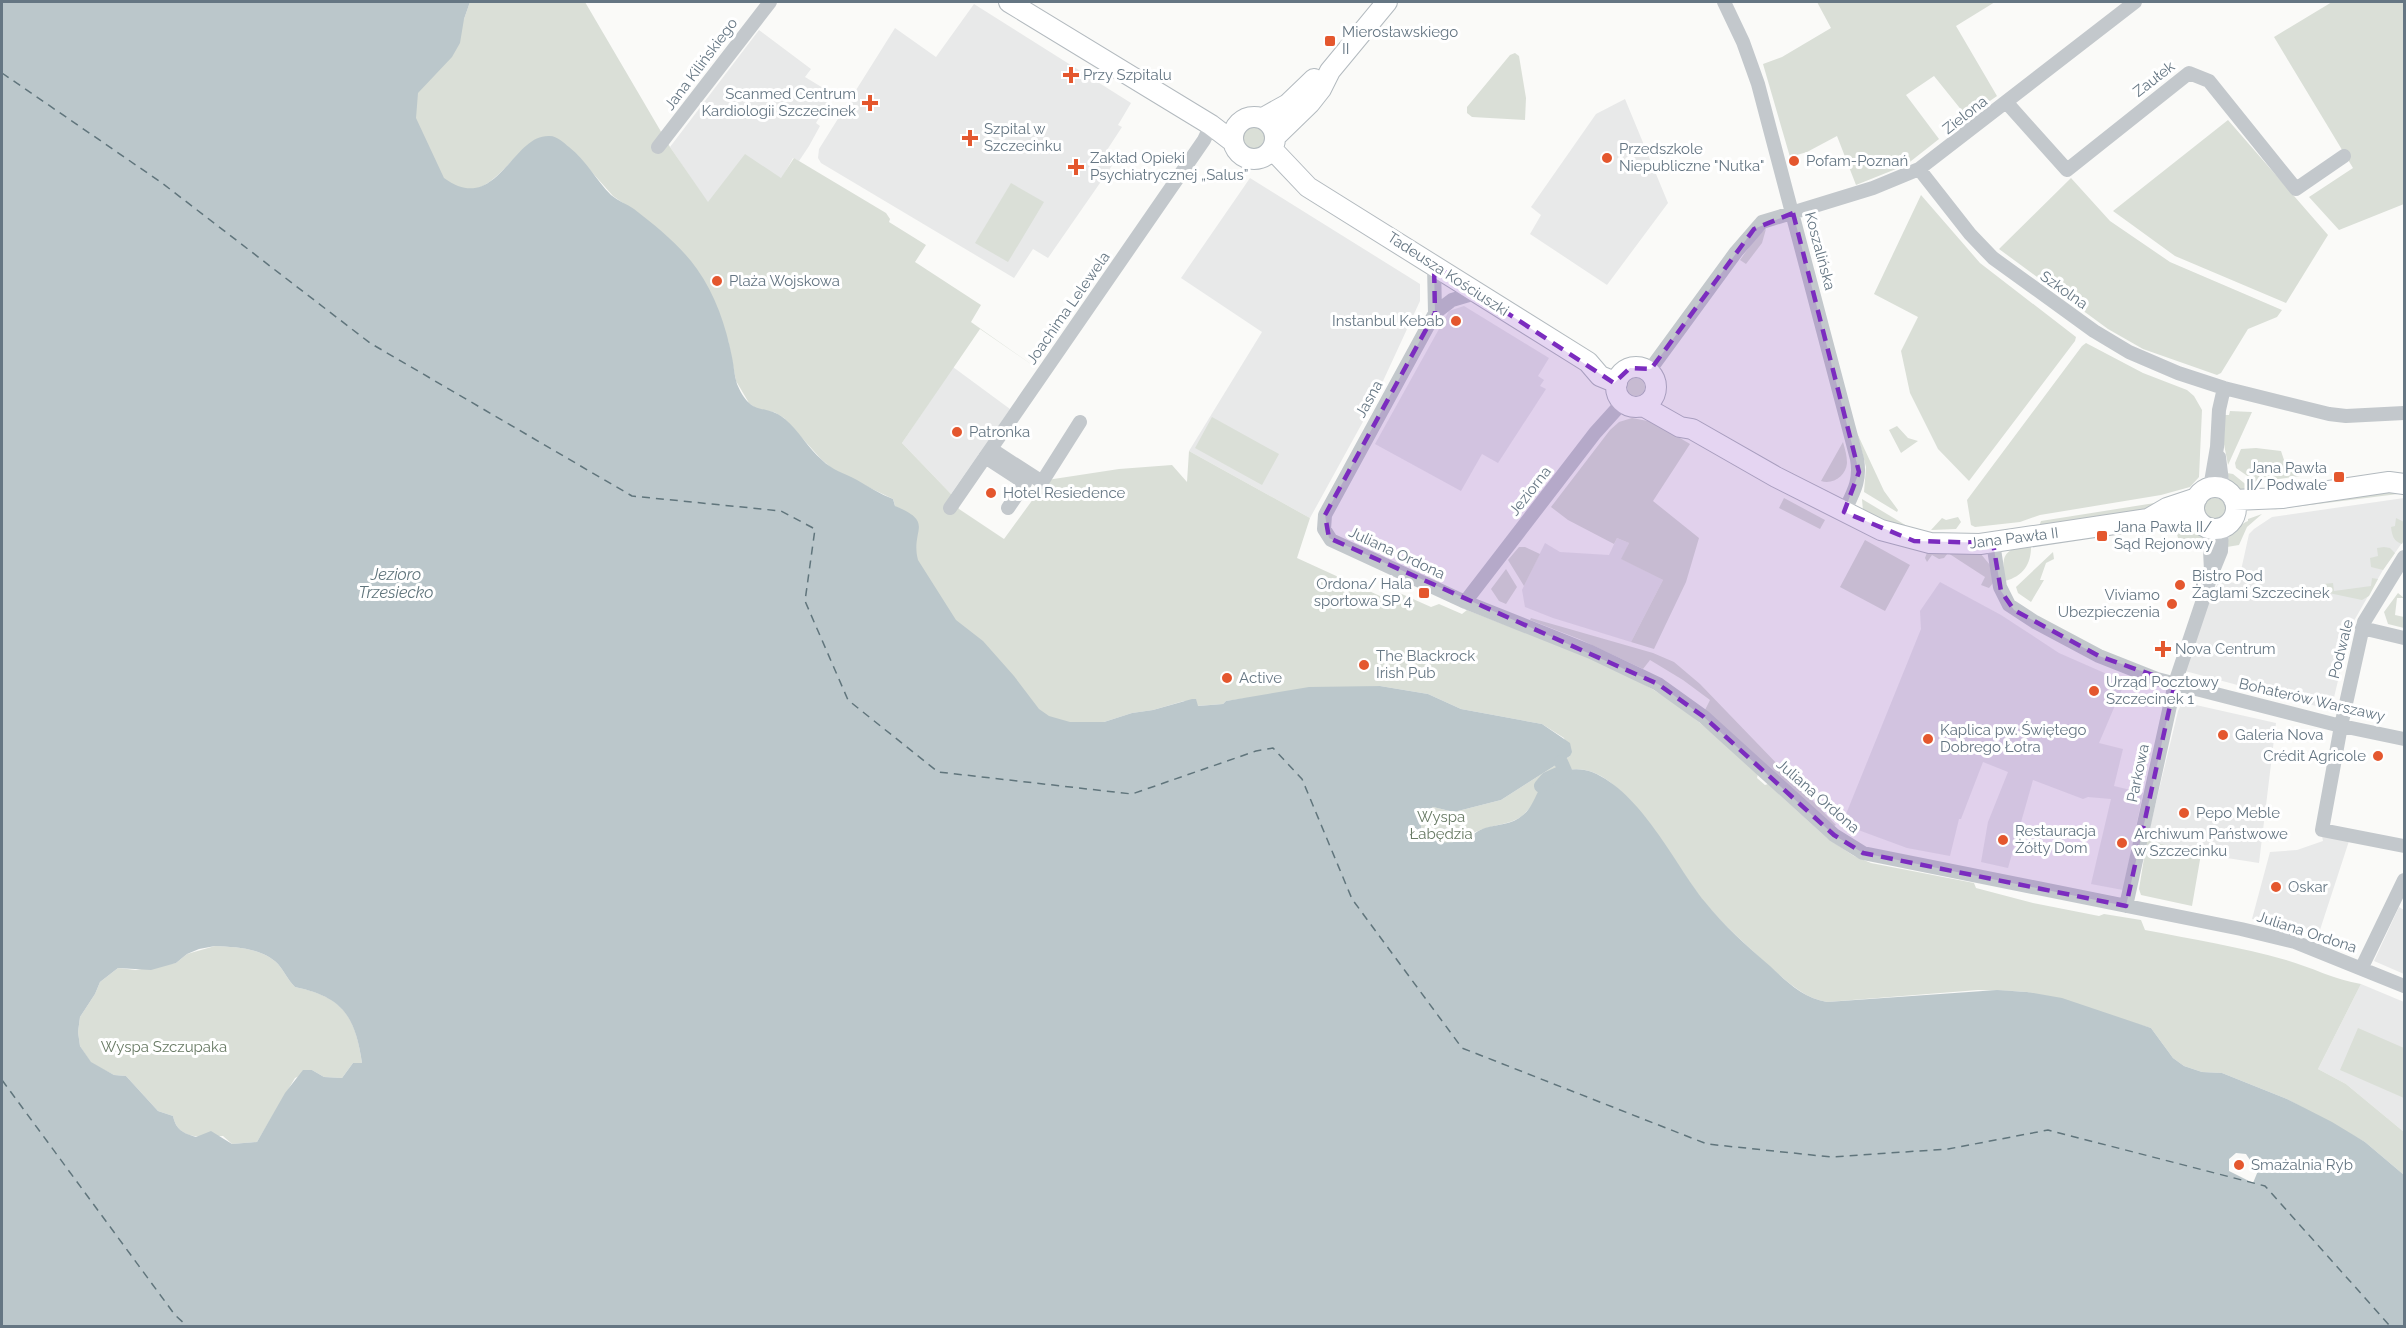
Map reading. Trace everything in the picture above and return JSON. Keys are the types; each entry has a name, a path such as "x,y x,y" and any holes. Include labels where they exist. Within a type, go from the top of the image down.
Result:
{"street":[{"name":"Jana Kilińskiego","path":"658,147 770,2"},
{"path":"1009,2 1211,125 1234,133"},
{"path":"1268,148 1274,129 1263,118 1253,116 1243,119 1234,133 1240,155 1248,159 1268,148 1310,103 1321,89 1330,71 1388,2"},
{"name":"Koszalińska","path":"1724,2 1743,42 1758,84 1859,472 1858,483 1844,512"},
{"name":"Zielona","path":"1793,213 1873,188 1919,169 2135,2"},
{"path":"1263,118 1288,104 1314,80 1330,71"},
{"name":"Zaułek","path":"2007,103 2067,170 2189,73 2208,81 2296,189 2344,156"},
{"name":"Joachima Lelewela","path":"950,508 1204,140 1211,125"},
{"name":"Tadeusza Kościuszki","path":"1268,148 1308,187 1588,362 1605,364 1621,386"},
{"name":"Szkolna","path":"1919,169 1970,234 1993,258 2094,332 2129,352 2178,373 2224,388 2337,415 2404,413"},
{"path":"1649,371 1754,229 1762,222 1793,213"},
{"name":"Jasna","path":"1333,501 1435,313 1434,264"},
{"path":"1435,313 1452,300 1479,292"},
{"path":"1636,367 1649,371 1656,383 1649,401 1636,407 1621,386 1636,367"},
{"name":"Jeziorna","path":"1465,602 1596,433 1621,386"},
{"path":"2216,508 2219,410 2224,388"},
{"path":"1649,401 1680,427 1692,429 1776,477 1844,512"},
{"path":"988,453 1042,482 1080,422"},
{"path":"988,453 1025,483 1008,508"},
{"name":"Jana Pawła II","path":"1844,512 1881,530 1930,543 1960,545 1993,543 2148,519 2167,508 2216,508 2399,480"},
{"name":"Juliana Ordona","path":"1333,501 1323,524 1331,540 1465,602 1591,652 1658,684 1704,717 1834,835 1863,853 2241,929 2295,942 2362,967 2404,986"},
{"name":"Parkowa","path":"2126,906 2175,683 2212,573 2216,508"},
{"name":"Bohaterów Warszawy","path":"1993,543 2001,591 2014,610 2099,656 2175,683 2340,733 2404,739"},
{"name":"Podwale","path":"2404,557 2367,616 2362,628 2322,830 2404,846"},
{"path":"2362,628 2404,638"},
{"path":"2362,967 2404,880"}],"highlighted area":[{"path":"1793,213 1859,472 1844,512 1914,541 1993,543 2001,591 2014,610 2099,656 2175,683 2126,906 1863,853 1834,835 1704,717 1658,684 1329,538 1325,515 1435,313 1434,265 1614,383 1630,368 1651,369 1754,229"}],"shaded area":[{"name":"Szpital w Szczecinku","path":"974,4 1131,103 1118,125 1122,127 1107,150 1118,157 1048,258 1033,249 1014,278 821,163 818,158 819,149 895,28 936,57"},
{"path":"759,30 811,69 805,77 833,94 816,123 820,126 809,146 799,161 793,158 782,178 708,203 670,147"},
{"name":"Przedszkole Niepubliczne \"Nutka\"","path":"1625,99 1668,203 1607,285 1530,234 1541,215 1531,207 1596,114"},
{"path":"1250,178 1420,284 1420,301 1371,407 1310,518 1189,451 1262,332 1181,278"},
{"path":"1464,306 1549,358 1538,376 1544,380 1540,386 1546,389 1498,463 1482,454 1461,491 1375,444 1449,311"},
{"path":"953,367 1010,409 951,494 902,443"},
{"path":"2404,498 2404,540 2383,570 2351,626 2331,710 2185,671 2207,605 2220,579 2238,584 2249,534 2254,529 2272,517"},
{"path":"1617,538 1629,543 1622,559 1663,580 1631,642 1525,607 1522,590 1545,543 1560,552 1609,555"},
{"path":"1940,582 2001,615 2059,653 2125,682 2099,743 2123,749 2114,786 2143,793 2123,890 2091,884 2111,799 2088,797 2083,799 2033,780 2008,868 1981,862 1988,822 2008,772 1983,762 1961,819 1959,819 1950,856 1907,848 1842,824 1921,629 1920,611"},
{"path":"2187,703 2276,723 2259,863 2201,854 2147,840 2178,711 2181,705"},
{"path":"2322,836 2349,841 2318,936 2252,919 2270,852 2297,850 2323,841"},
{"path":"2399,907 2404,910 2404,974 2374,961"},
{"path":"2361,984 2404,1002 2404,1132 2346,1084 2318,1069"}],"green space":[{"name":"Wyspa Łabędzia","path":"470,2 585,2 670,147 708,202 745,154 781,178 794,158 886,213 890,219 889,222 926,245 915,262 981,305 971,322 1038,369 980,329 902,443 951,494 959,509 1004,539 1047,480 1119,469 1172,465 1187,482 1189,451 1310,518 1297,558 1380,596 1395,591 1431,607 1439,604 1462,614 1467,610 1585,656 1654,690 1708,729 1758,774 1757,778 1765,785 1768,784 1827,838 1854,856 1871,863 1974,883 1976,888 2033,903 2099,916 2104,914 2141,920 2145,930 2269,955 2342,980 2361,984 2318,1069 2346,1084 2404,1132 2404,1175 2365,1142 2287,1099 2222,1073 2202,1072 2184,1066 2173,1058 2151,1028 2027,992 1978,990 1827,1002 1810,997 1796,989 1770,967 1712,911 1636,807 1602,777 1585,770 1558,772 1525,813 1514,821 1478,831 1449,843 1432,840 1422,833 1420,820 1433,807 1454,812 1501,800 1570,756 1564,738 1542,724 1461,709 1428,694 1380,686 1247,698 1226,701 1223,704 1197,706 1184,701 1104,722 1096,745 941,656 893,499 835,471 784,418 774,412 758,410 749,403 736,381 728,340 647,220 613,196 590,170 550,136 530,144 499,174 481,187 497,212 337,182 464,19"},
{"path":"1817,2 1995,2 1956,26 1997,96 1967,117 1934,76 1906,95 1939,139 1906,165 1856,185 1837,136 1807,152 1790,157 1763,64 1782,57 1831,28"},
{"path":"2332,2 2404,2 2404,204 2339,230 2309,197 2353,168 2274,37"},
{"path":"1515,53 1519,56 1526,98 1525,120 1472,117 1467,113 1467,107 1510,55"},
{"path":"2228,120 2328,235 2286,303 2175,256 2113,211"},
{"path":"1254,124 1263,128 1267,137 1263,146 1254,150 1245,146 1241,137 1245,128"},
{"path":"2071,178 2110,221 2170,262 2282,310 2277,317 2248,329 2221,373 2217,375 2143,349 2108,329 1999,249"},
{"path":"1011,183 1044,202 1008,262 975,243"},
{"path":"1921,195 1980,263 2076,337 1969,481 1938,449 1910,393 1901,351 1918,317 1874,294"},
{"path":"1766,229 1762,243 1746,264 1740,260 1757,236"},
{"path":"2086,343 2143,373 2187,390 2194,396 2202,410 2199,477 2190,487 2161,495 2040,515 2020,522 1975,527 1971,525 1967,500"},
{"path":"1636,378 1644,383 1645,387 1640,395 1636,396 1628,391 1627,387 1632,379"},
{"path":"2230,411 2252,412 2228,465 2223,439 2224,415 2229,415"},
{"path":"1212,417 1279,454 1262,485 1195,448"},
{"path":"1632,418 1653,422 1690,444 1653,501 1699,538 1686,582 1654,649 1631,642 1663,580 1621,559 1629,543 1617,538 1614,544 1568,520 1551,507 1610,430 1619,422"},
{"path":"1897,426 1908,438 1918,441 1901,453 1889,430"},
{"path":"1857,433 1884,491 1898,510 1897,512 1864,492 1866,467"},
{"path":"1843,442 1847,460 1844,472 1830,482 1821,481"},
{"path":"2241,449 2281,451 2286,466 2300,476 2256,482 2236,468 2235,463"},
{"path":"2227,473 2233,474 2259,495 2237,491"},
{"path":"2401,491 2398,494 2270,510 2366,493"},
{"path":"1784,498 1825,520 1820,529 1779,508"},
{"path":"2215,498 2223,501 2226,509 2223,517 2215,520 2207,517 2204,509 2207,501"},
{"path":"1862,499 1917,532 1904,531 1863,511"},
{"path":"2161,502 2148,511 2039,526 2041,521"},
{"path":"2262,514 2247,527 2239,545 2227,547 2233,531 2248,519"},
{"path":"1958,517 1961,522 1956,529 1931,530 1942,518 1946,520"},
{"path":"2396,518 2404,522 2402,544 2395,539 2392,533 2391,527 2395,526"},
{"path":"2174,524 2194,528 2201,534 2204,545 2178,538"},
{"path":"1865,540 1910,565 1885,611 1840,587"},
{"path":"2031,543 2026,568 2017,576 2005,581 2004,558 2006,554 2015,548"},
{"path":"1519,547 1525,547 1540,554 1524,586 1508,560"},
{"path":"2377,548 2390,548 2395,553 2383,570 2371,567 2370,558 2378,556"},
{"path":"1928,550 1980,553 1990,565 1993,583 1989,588 1981,585 1985,577 1948,553 1944,558 1939,559 1932,555 1927,562 1925,558"},
{"path":"2053,552 2054,559 2046,563 2040,580 2044,580 2031,602 2018,593 2016,587"},
{"path":"1506,569 1517,587 1506,604 1499,601 1491,589"},
{"path":"2372,578 2378,579 2369,596 2362,600 2324,592 2324,584 2333,583 2334,591 2371,586"},
{"path":"2398,593 2404,598 2397,598 2395,615 2404,617 2404,628 2388,624 2384,612"},
{"path":"1531,618 1653,653 1674,662 1700,684 1836,825 1834,826 1705,710 1710,700 1683,680 1650,660 1643,669 1579,639 1530,620"},
{"path":"2147,840 2201,854 2192,906 2141,895 2139,889"},
{"name":"Wyspa Szczupaka","path":"215,946 248,949 272,959 295,987 325,996 344,1011 350,1020 359,1046 362,1063 353,1063 342,1078 324,1077 312,1070 295,1078 257,1142 232,1144 223,1136 200,1137 186,1134 180,1130 173,1116 158,1111 126,1076 114,1075 91,1063 80,1046 78,1032 80,1017 100,982 118,968 136,970 176,963 187,954"},
{"path":"2358,1028 2404,1048 2404,1098 2340,1070"}],"water":[{"name":"Jezioro Trzesiecko","path":"2,2 470,2 464,19 460,43 452,57 418,93 416,118 444,178 462,187 478,187 491,181 525,147 537,139 550,136 563,142 575,152 611,195 634,209 660,230 676,244 697,269 719,311 730,345 737,384 748,402 753,406 778,414 826,463 893,499 895,506 915,517 919,528 916,549 918,560 956,620 983,641 1039,709 1049,716 1070,722 1104,722 1192,699 1196,699 1198,706 1223,704 1226,701 1309,687 1380,686 1428,694 1461,709 1542,724 1570,743 1572,752 1570,756 1501,800 1454,812 1433,807 1420,820 1422,833 1442,842 1465,839 1482,829 1519,818 1528,810 1540,788 1550,777 1563,771 1578,769 1592,772 1610,782 1641,812 1705,902 1728,928 1789,983 1810,997 1827,1002 1997,990 2062,998 2151,1028 2173,1058 2184,1066 2202,1072 2222,1073 2287,1099 2365,1142 2404,1175 2404,1326 2,1326","holes":["215,946 248,949 272,959 295,987 324,996 335,1003 350,1020 359,1046 362,1063 353,1063 342,1078 324,1077 312,1070 303,1070 285,1093 257,1142 232,1144 211,1131 196,1137 184,1132 178,1128 173,1116 158,1111 126,1076 114,1075 91,1062 80,1046 78,1032 80,1017 100,982 118,968 151,970 176,963 187,954 199,949"]}],"pier":[{"path":"2236,1153 2246,1154 2252,1163 2260,1166 2253,1183 2229,1171 2229,1159"}],"waterway":[{"path":"1541,786 1547,779 1565,771 1561,762"}],"ferry route":[{"path":"2,73 162,183 370,343 632,496 781,511 815,529 805,601 848,700 938,772 1132,794 1256,751 1273,748 1302,779 1352,899 1462,1048 1707,1144 1831,1157 1948,1149 2048,1130 2265,1186 2390,1326"},
{"path":"2,1080 175,1315 187,1326"}],"place":[{"name":"Mierosławskiego II","path":"1330,41"},
{"name":"Przy Szpitalu","path":"1071,75"},
{"name":"Scanmed Centrum Kardiologii Szczecinek","path":"870,103"},
{"name":"Szpital w Szczecinku","path":"970,138"},
{"name":"Przedszkole Niepubliczne \"Nutka\"","path":"1607,158"},
{"name":"Pofam-Poznań","path":"1794,161"},
{"name":"Zakład Opieki Psychiatrycznej „Salus”","path":"1076,167"},
{"name":"Plaża Wojskowa","path":"717,281"},
{"name":"Instanbul Kebab","path":"1456,321"},
{"name":"Patronka","path":"957,432"},
{"name":"Jana Pawła II/ Podwale","path":"2339,477"},
{"name":"Hotel Resiedence","path":"991,493"},
{"name":"Jana Pawła II/ Sąd Rejonowy","path":"2102,536"},
{"name":"Bistro Pod Żaglami Szczecinek","path":"2180,585"},
{"name":"Ordona/ Hala sportowa SP 4","path":"1424,593"},
{"name":"Viviamo Ubezpieczenia","path":"2172,604"},
{"name":"Nova Centrum","path":"2163,649"},
{"name":"The Blackrock Irish Pub","path":"1364,665"},
{"name":"Active","path":"1227,678"},
{"name":"Urząd Pocztowy Szczecinek 1","path":"2094,691"},
{"name":"Galeria Nova","path":"2223,735"},
{"name":"Kaplica pw. Świętego Dobrego Łotra","path":"1928,739"},
{"name":"Crédit Agricole","path":"2378,756"},
{"name":"Pepo Meble","path":"2184,813"},
{"name":"Restauracja Żółty Dom","path":"2003,840"},
{"name":"Archiwum Państwowe w Szczecinku","path":"2122,843"},
{"name":"Oskar","path":"2276,887"},
{"name":"Smażalnia Ryb","path":"2239,1165"}]}
